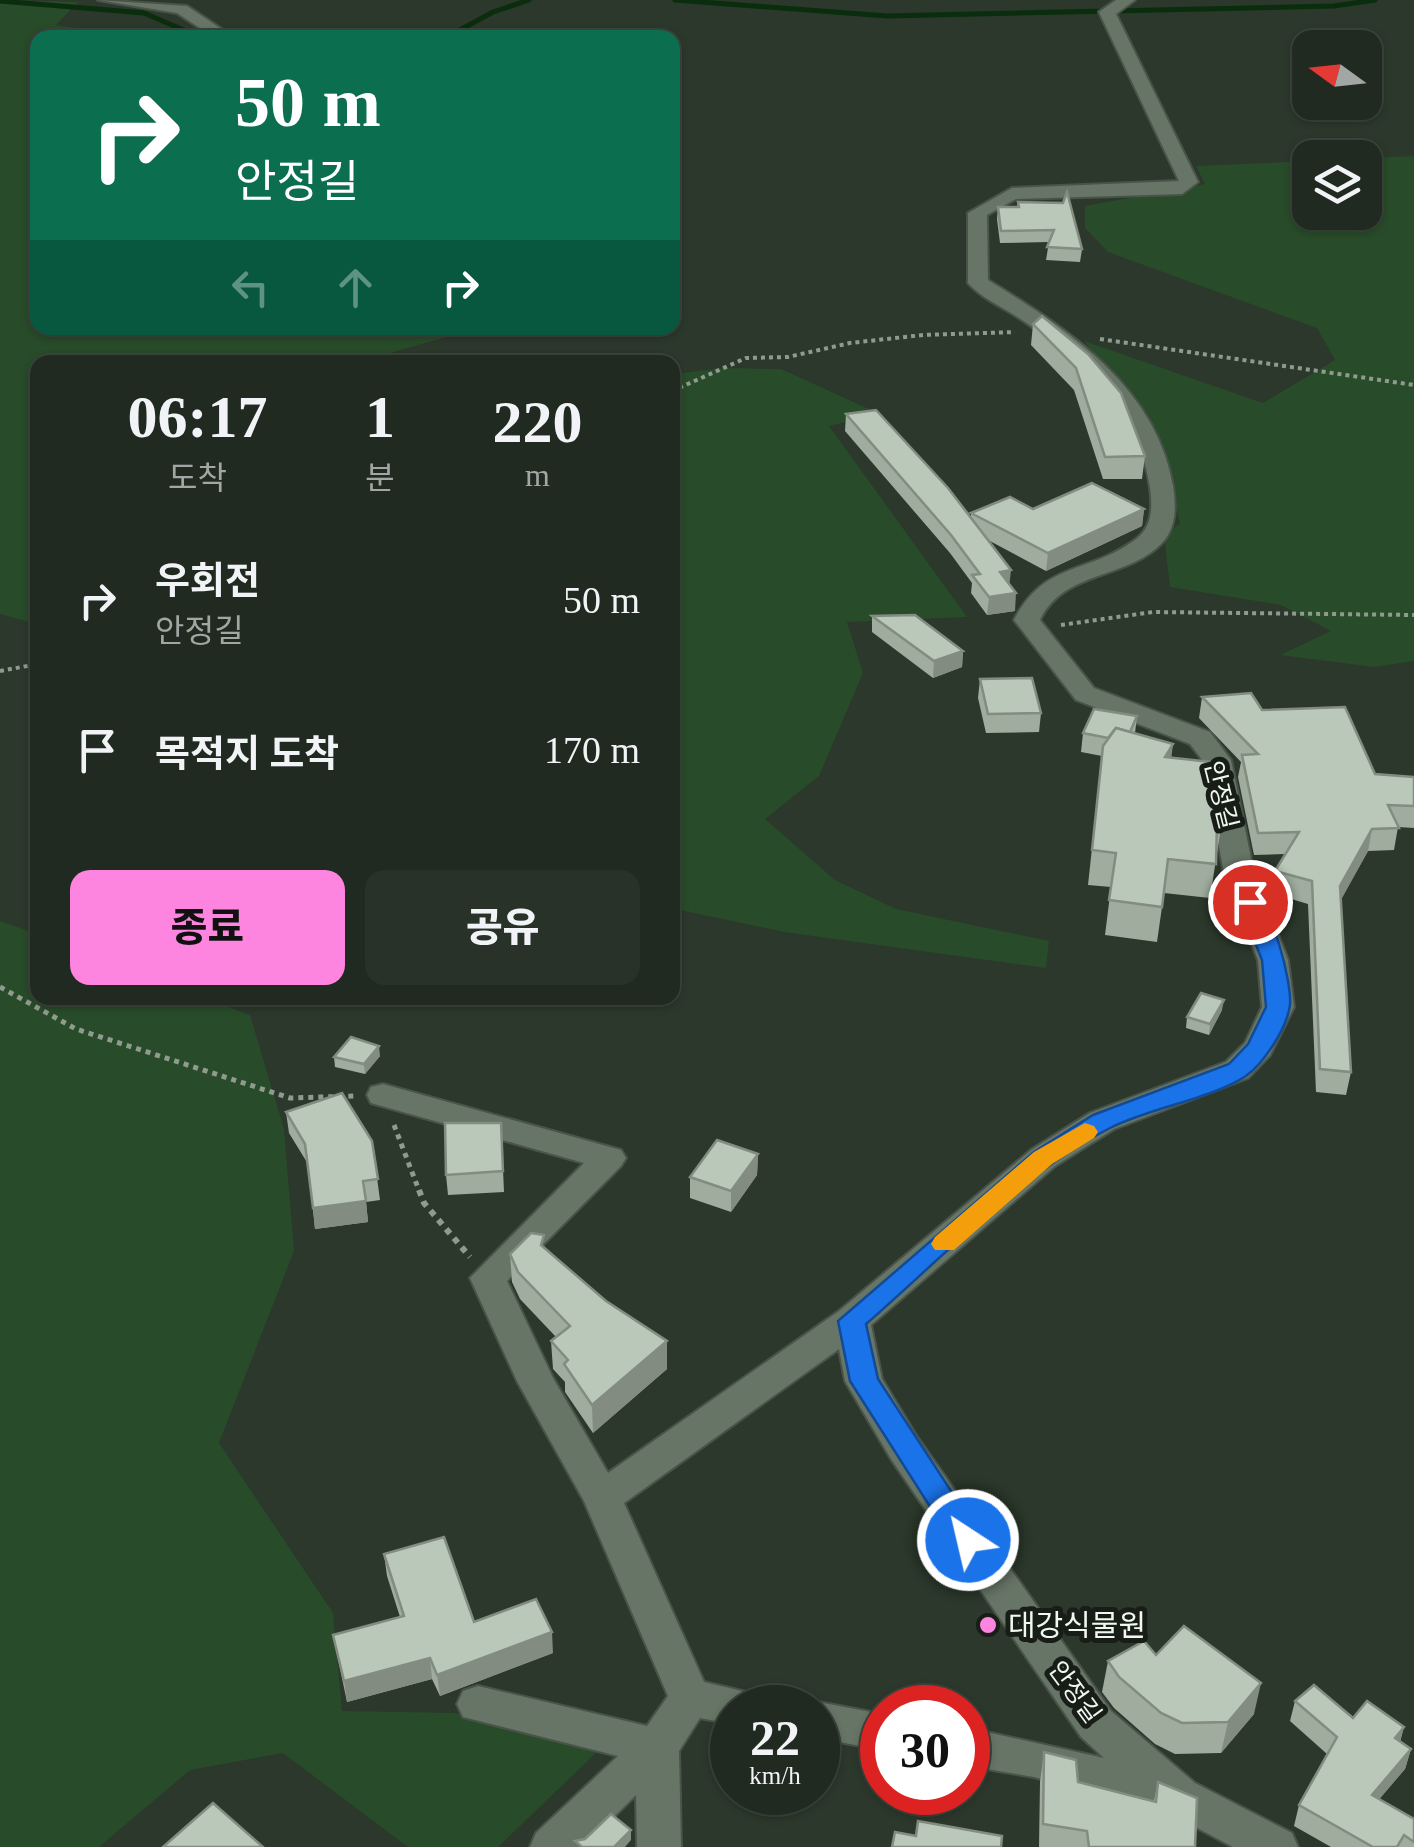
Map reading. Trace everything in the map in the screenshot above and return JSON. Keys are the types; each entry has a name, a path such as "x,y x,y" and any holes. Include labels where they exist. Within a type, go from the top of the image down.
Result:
{"street":[{"path":"106,0 181,9 214,30"},
{"path":"1034,629 1027,620 1033,601 1067,577 1150,542 1164,522 1160,457 1110,381 1054,327 978,282 977,213 991,203 1012,194 1182,188 1188,182 1114,9"},
{"name":"안정길","path":"1034,629 1086,694 1200,738 1217,760 1239,873 1273,960 1278,1007 1259,1048 1237,1070 1102,1121 1043,1158 852,1321 864,1381 904,1448 1096,1724 1180,1797 1276,1847"},
{"path":"383,1095 609,1158 488,1278 536,1380 602,1498 690,1698"},
{"path":"602,1498 852,1321"},
{"path":"690,1698 710,1702"},
{"path":"552,1847 657,1747 690,1698"},
{"path":"478,1704 657,1747"},
{"path":"657,1747 658,1847"},
{"path":"990,1751 1034,1758 1180,1797"}],"path":[{"path":"1034,629 1153,612 1414,615"},
{"path":"0,670 30,665"},
{"path":"0,986 30,1003"},
{"path":"34,1005 76,1029 290,1098 383,1095 424,1203 488,1278"}],"green space":[{"path":"0,0 78,2 56,25 92,30 30,30 30,335 464,335 383,355 30,355 30,622 0,614"},
{"path":"1414,156 1414,661 1374,667 1280,655 1331,631 1281,605 1170,587 1164,535 1180,523 1158,437 1084,341 1263,403 1335,360 1317,328 1108,252 1085,228 1085,206 1205,184 1196,166 1292,162 1292,230 1382,230 1382,157"},
{"path":"724,368 781,369 880,414 829,426 967,617 847,622 863,673 819,776 765,819 835,880 896,909 1049,941 1046,968 784,932 680,910 680,373"},
{"path":"0,921 30,932 30,1005 224,1005 250,1015 284,1129 294,1251 219,1443 333,1613 342,1711 460,1713 597,1752 498,1847 408,1847 283,1753 190,1770 99,1847 0,1847"}],"building":[{"path":"1067,192 1082,249 1047,247 1054,230 1001,231 998,207 1019,207 1018,202 1063,203"},
{"path":"1042,316 1088,354 1121,393 1145,456 1105,457 1076,368 1033,324"},
{"path":"876,410 948,488 1011,570 1000,572 1016,593 989,597 972,575 980,574 951,535 846,414"},
{"path":"1092,483 1144,509 1048,553 971,513 1010,497 1033,509"},
{"path":"915,615 963,651 934,661 872,616"},
{"path":"1032,678 1041,713 988,714 980,679"},
{"path":"1251,693 1262,710 1345,707 1375,774 1414,777 1414,806 1388,805 1399,828 1372,829 1340,886 1351,1072 1320,1069 1312,881 1275,871 1299,832 1258,833 1242,755 1258,754 1202,697"},
{"path":"1094,709 1137,716 1130,732 1116,728 1108,738 1083,733"},
{"path":"1116,728 1173,744 1165,757 1211,762 1222,821 1217,822 1216,864 1168,859 1162,907 1109,900 1116,853 1092,850 1103,746"},
{"path":"1201,993 1224,1000 1210,1024 1187,1017"},
{"path":"351,1037 379,1046 364,1064 334,1057"},
{"path":"342,1093 372,1141 378,1179 363,1181 366,1201 313,1208 305,1144 286,1112"},
{"path":"445,1123 501,1123 503,1171 446,1175"},
{"path":"717,1140 758,1154 731,1191 690,1177"},
{"path":"531,1233 544,1235 541,1245 606,1301 667,1341 592,1405 564,1364 568,1360 551,1341 570,1326 518,1272 510,1254"},
{"path":"444,1537 474,1622 536,1599 552,1632 437,1675 430,1658 344,1681 333,1635 404,1616 384,1554"},
{"path":"1184,1626 1261,1683 1228,1722 1182,1723 1161,1713 1119,1677 1108,1661 1144,1641 1156,1655"},
{"path":"1314,1685 1353,1718 1367,1701 1404,1727 1395,1738 1411,1749 1372,1795 1414,1819 1414,1842 1404,1835 1397,1847 1373,1847 1299,1805 1337,1737 1295,1701"},
{"path":"1044,1752 1076,1760 1078,1782 1156,1802 1158,1782 1197,1798 1195,1847 1089,1847 1087,1831 1043,1824"},
{"path":"213,1803 263,1847 163,1847"},
{"path":"611,1814 631,1830 614,1847 582,1847 575,1841 585,1839"},
{"path":"918,1821 1002,1836 1001,1847 892,1847 895,1832 916,1836"}],"waterway":[{"path":"460,30 493,12 529,0"},
{"path":"675,0 887,16 1334,6 1375,0"},
{"path":"0,1 144,13 183,30"}],"slow traffic":[{"path":"944,1244 1043,1158 1085,1132"}],"place":[{"name":"대강식물원","path":"988,1625"}],"route":[{"path":"968,1540 904,1448 864,1381 852,1321 1043,1158 1102,1121 1237,1070 1259,1048 1278,1007 1273,960 1250,902"}]}
